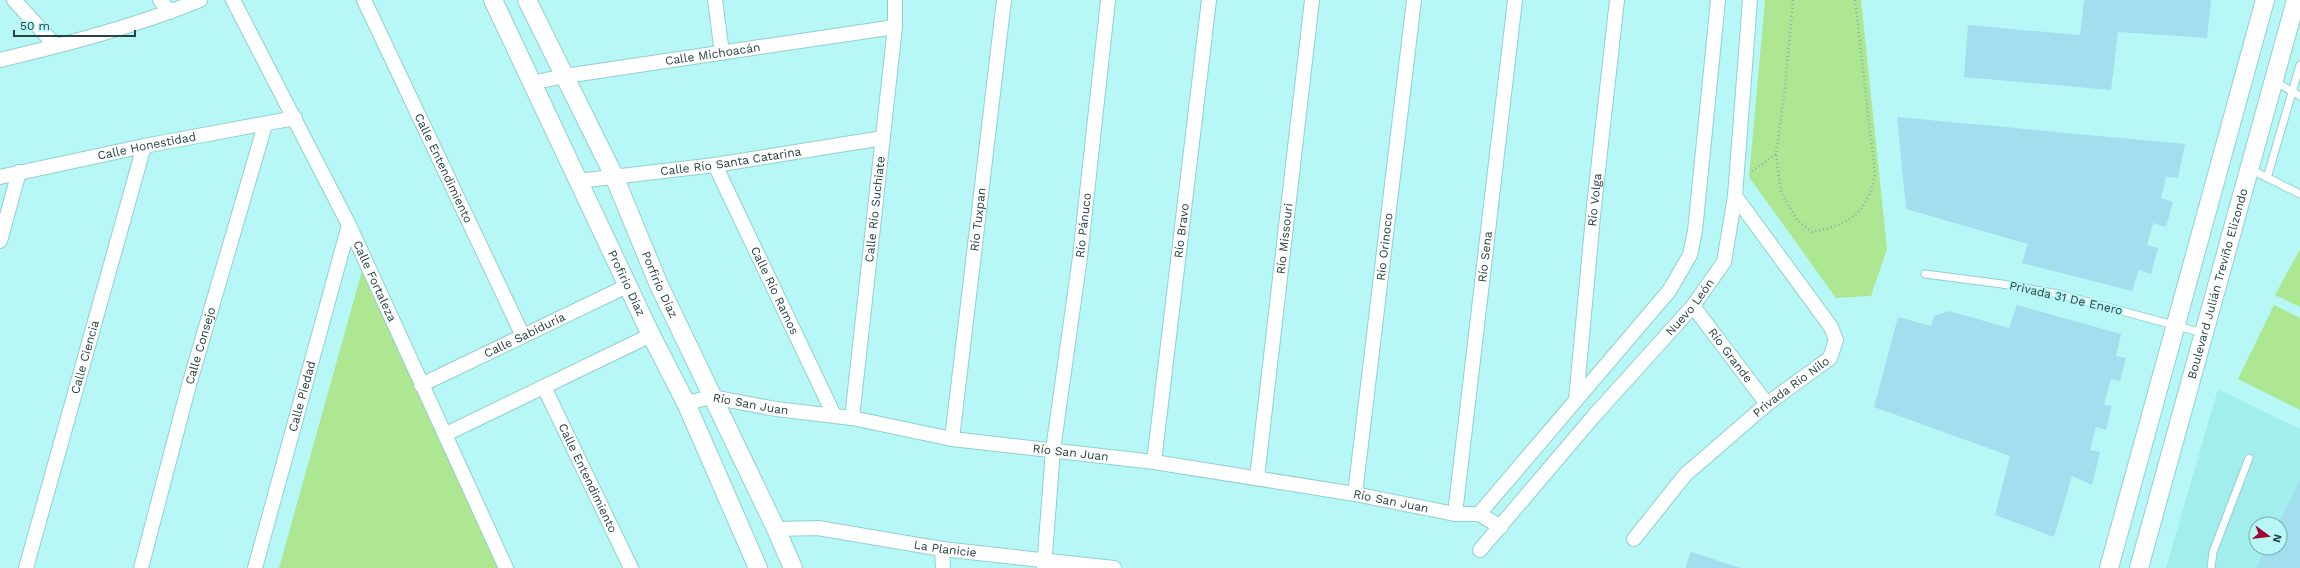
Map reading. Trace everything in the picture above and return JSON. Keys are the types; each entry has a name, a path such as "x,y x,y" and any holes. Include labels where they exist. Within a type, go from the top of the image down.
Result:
{"street":[{"path":"14,0 56,46"},
{"path":"160,0 170,12"},
{"path":"0,60 56,46 170,12 200,0"},
{"name":"Calle Fortaleza","path":"233,0 349,225 421,385 446,434 506,568"},
{"name":"Calle Entendimiento","path":"364,0 524,336"},
{"name":"Profirio Díaz","path":"492,0 629,285 651,335 686,403 758,568"},
{"name":"Porfirio Díaz","path":"527,0 614,176 658,283 776,529 793,568"},
{"path":"715,0 722,53"},
{"name":"Calle Río Suchiate","path":"852,418 895,27 895,0"},
{"name":"Río Tuxpan","path":"952,439 1004,0"},
{"name":"Río Pánuco","path":"1043,564 1053,450 1080,257 1108,0"},
{"name":"Río Bravo","path":"1154,462 1209,0"},
{"name":"Río Missouri","path":"1257,478 1312,0"},
{"name":"Río Orinoco","path":"1355,494 1414,0"},
{"name":"Río Sena","path":"1456,514 1515,0"},
{"name":"Río Volga","path":"1576,400 1594,206 1617,0"},
{"path":"1479,514 1670,291 1690,255 1695,231 1718,0"},
{"name":"Nuevo León","path":"1480,550 1593,417 1693,306 1711,283 1724,262 1736,189 1750,0"},
{"path":"2108,568 2265,0"},
{"name":"Boulevard Julián Treviño Elizondo","path":"2139,568 2205,334 2296,0"},
{"name":"Calle Michoacán","path":"531,83 565,76 895,27"},
{"name":"Calle Honestidad","path":"0,177 144,146 265,125 295,118"},
{"name":"Calle Consejo","path":"141,568 189,385 265,125"},
{"name":"Calle Río Santa Catarina","path":"578,181 715,165 883,138"},
{"name":"Calle Ciencia","path":"26,568 144,146"},
{"name":"Calle Río Ramos","path":"715,165 834,415"},
{"path":"0,241 19,172"},
{"name":"Privada Río Nilo","path":"1634,539 1685,476 1767,404 1830,358 1836,340 1831,327 1736,189"},
{"name":"Calle Piedad","path":"255,568 349,225"},
{"name":"Calle Sabiduría","path":"421,385 629,285"},
{"name":"Río Grande","path":"1693,306 1767,404"},
{"path":"446,434 651,335"},
{"name":"Calle Entendimiento","path":"544,387 631,568"},
{"name":"Río San Juan","path":"686,403 712,397 776,409 852,418 952,439 1154,462 1257,478 1355,494 1456,514"},
{"path":"1456,514 1479,514 1501,527"},
{"name":"La Planicie","path":"776,529 818,528 1043,564 1114,568"},
{"path":"942,549 943,568"}],"lane":[{"path":"2267,178 2300,66"},
{"path":"2274,81 2300,96"},
{"path":"2250,169 2300,194"},
{"name":"Privada 31 De Enero","path":"1925,274 2002,284 2059,294 2205,334"},
{"path":"2211,568 2213,552 2249,458"}],"path":[{"path":"1793,0 1785,88 1776,154 1781,192 1797,220 1812,232 1828,229 1859,214 1871,195 1875,174 1855,0"},
{"path":"1736,189 1776,154"}],"shaded area":[{"path":"2218,389 2300,429 2300,568 2166,568"}],"green space":[{"path":"1765,0 1861,0 1887,249 1871,296 1836,298 1749,177"},
{"path":"2300,249 2300,307 2275,295"},
{"path":"362,271 501,568 279,568"},
{"path":"2274,305 2300,318 2300,410 2238,379"}],"building":[{"path":"2084,0 2211,0 2207,38 2118,32 2111,90 1964,77 1968,25 2080,35"},
{"path":"1897,117 2185,144 2178,178 2166,177 2161,198 2173,202 2166,227 2153,223 2147,245 2158,248 2151,274 2139,270 2132,291 2022,263 2028,244 1906,209"},
{"path":"2017,305 2121,334 2116,356 2126,358 2120,381 2111,379 2104,405 2112,406 2106,430 2096,427 2090,450 2100,452 2092,485 2072,476 2054,537 1995,515 2010,456 1874,407 1898,317 1931,326 1934,316 1949,311 2009,328"},
{"path":"2300,480 2300,568 2256,568 2262,556 2288,556 2288,516 2282,516"},
{"path":"1691,552 1741,568 1685,568"}]}
